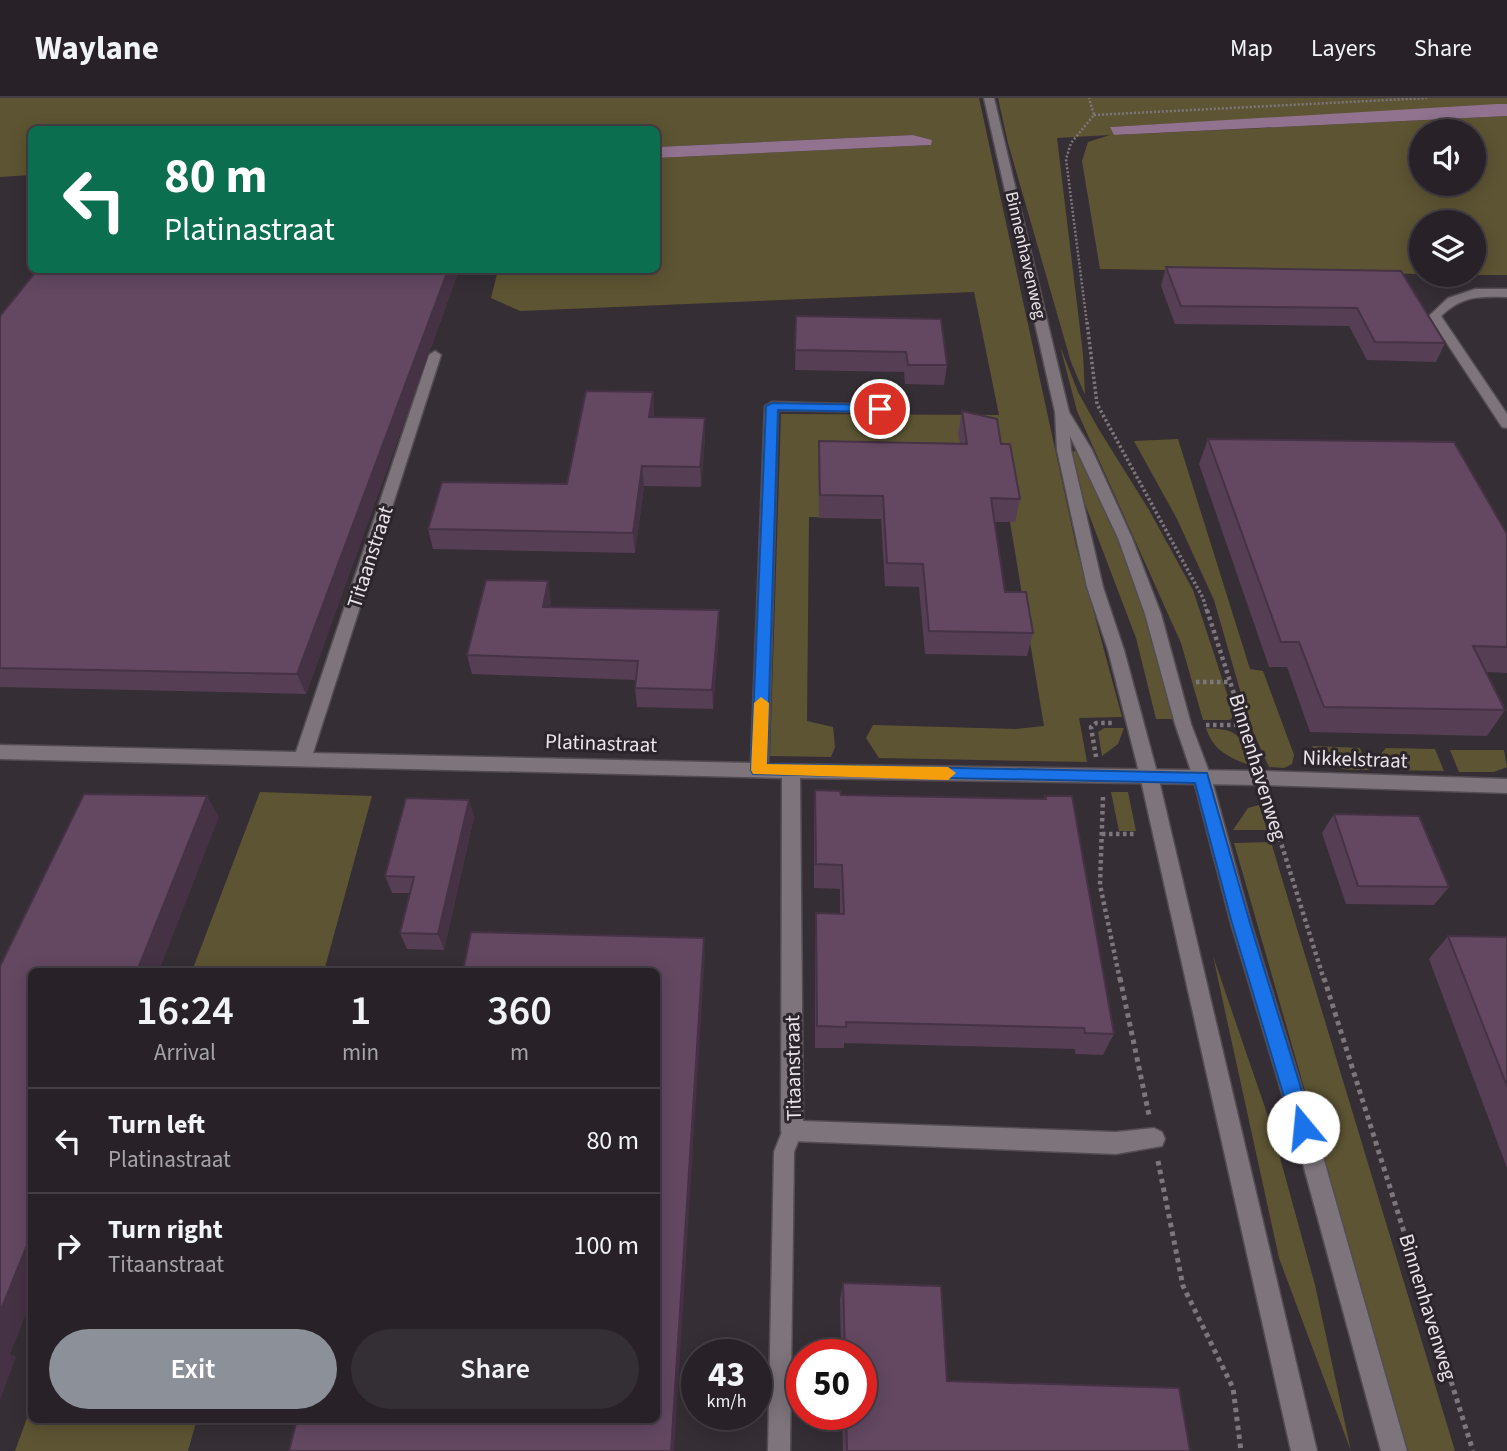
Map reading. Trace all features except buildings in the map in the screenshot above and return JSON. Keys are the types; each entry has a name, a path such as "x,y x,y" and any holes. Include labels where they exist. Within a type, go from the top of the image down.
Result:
{"street":[{"name":"Binnenhavenweg","path":"989,98 1062,412 1064,450 1095,587 1116,650 1149,776 1304,1451"},
{"path":"1507,292 1480,292 1453,297 1435,316 1507,424"},
{"name":"Titaanstraat","path":"303,758 435,355"},
{"path":"759,770 772,406 880,409"},
{"name":"Binnenhavenweg","path":"1062,412 1085,450 1134,561 1159,632 1241,923 1311,1153 1394,1451"},
{"name":"Platinastraat","path":"0,752 791,771 1202,777"},
{"name":"Titaanstraat","path":"791,771 792,1131 1116,1143 1154,1139"},
{"name":"Nikkelstraat","path":"1202,777 1507,786"}],"lane":[{"path":"779,1451 784,1152 792,1131"}],"path":[{"path":"1089,98 1094,115 1427,98"},
{"name":"Binnenhavenweg","path":"1094,115 1070,143 1066,159 1088,354 1097,404 1203,598 1473,1451"},
{"path":"1196,682 1231,682"},
{"path":"1102,723 1093,725 1091,730 1104,802 1100,885 1183,1286 1233,1388 1241,1451"},
{"path":"1102,834 1137,834"}],"shaded area":[{"path":"0,98 979,98 1076,546 1122,717 1079,718 1087,762 879,758 866,738 873,725 1016,729 1044,726 1010,522 809,517 807,721 833,727 835,747 831,757 770,756 781,414 999,415 974,292 520,311 491,298 497,273 660,273 660,158 931,145 931,140 913,135 660,147 660,126 28,126 28,175 0,177"},
{"path":"998,98 1507,98 1507,104 1492,106 1110,127 1115,135 1409,121 1409,196 1486,196 1486,119 1445,119 1507,116 1507,275 1486,275 1486,210 1409,210 1409,274 1100,269 1082,161 1088,142 1110,135 1057,138 1083,354 1085,395 1071,362 1008,143"},
{"path":"1507,104 1507,116 1114,135 1110,127"},
{"path":"913,135 932,140 931,145 660,158 660,147"},
{"path":"1060,346 1078,392 1149,510 1193,590 1234,715 1230,720 1203,720 1181,643 1077,411"},
{"path":"1178,439 1250,669 1263,671 1294,755 1292,764 1284,768 1269,767 1250,725 1214,600 1177,519 1134,441"},
{"path":"1072,452 1079,453 1111,521 1137,587 1174,719 1156,719 1136,638 1085,504"},
{"path":"1104,728 1124,728 1118,744 1102,756 1098,732"},
{"path":"1206,728 1226,730 1236,735 1249,765 1222,752"},
{"path":"1312,746 1360,748 1369,770 1343,769 1329,765"},
{"path":"1386,748 1435,749 1444,771 1383,770 1378,757"},
{"path":"1450,750 1504,750 1507,767 1494,772 1459,772"},
{"path":"260,792 372,796 325,968 193,968"},
{"path":"1111,792 1128,792 1136,831 1119,831"},
{"path":"1259,805 1267,830 1233,830 1248,808"},
{"path":"1271,842 1455,1451 1408,1451 1234,843"},
{"path":"1213,956 1271,1125 1315,1285 1351,1451 1279,1258"},
{"path":"28,1415 28,1423 196,1423 188,1451 15,1451"}],"slow traffic":[{"path":"761,703 759,770 948,773"}],"route":[{"path":"880,409 772,406 759,770 1202,777 1241,923 1303,1127"}]}
